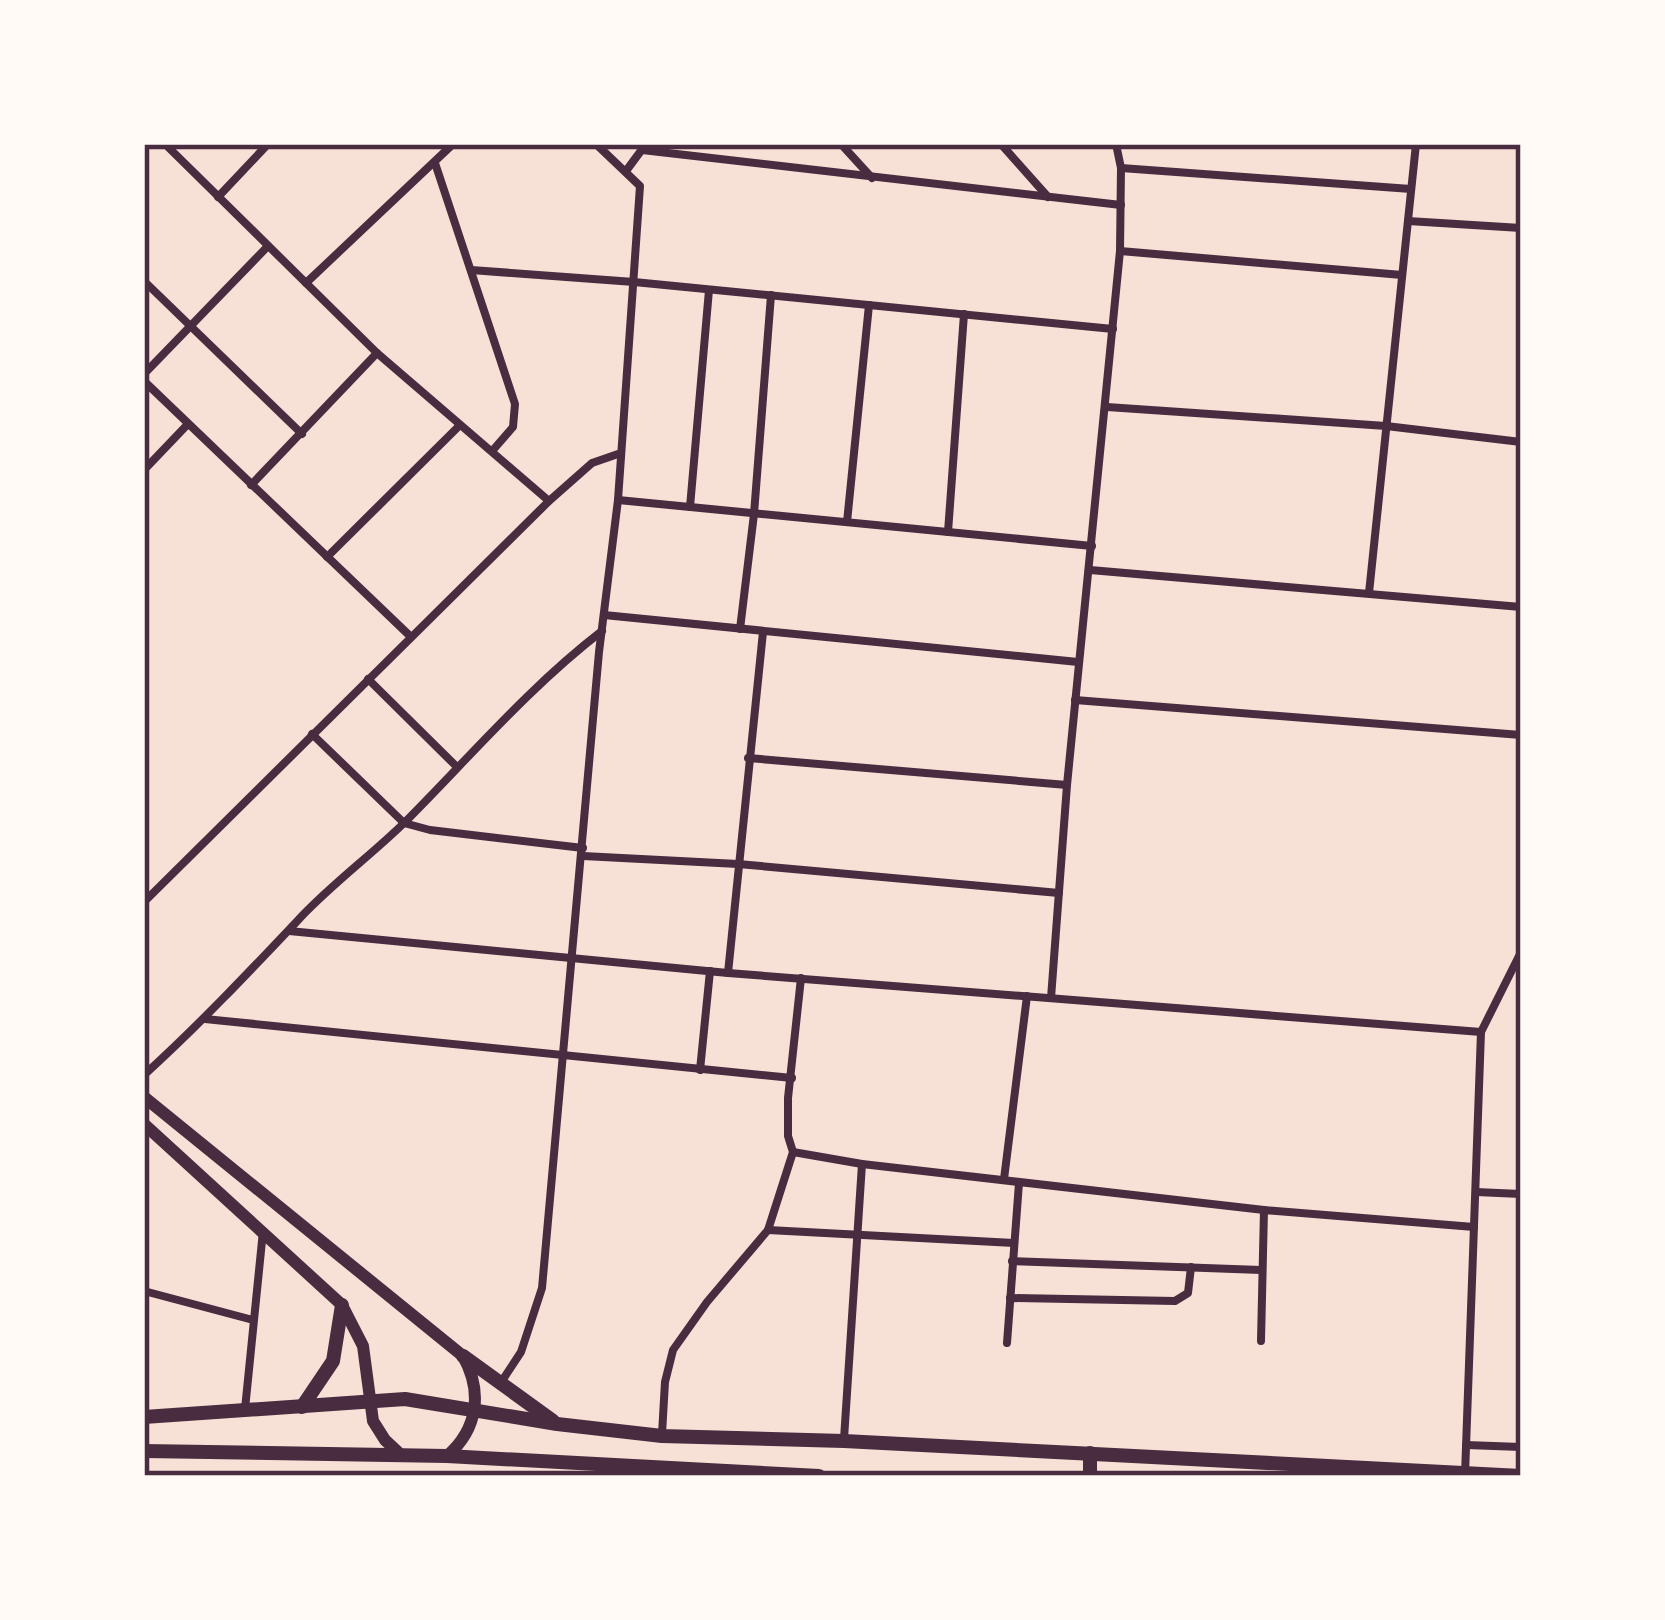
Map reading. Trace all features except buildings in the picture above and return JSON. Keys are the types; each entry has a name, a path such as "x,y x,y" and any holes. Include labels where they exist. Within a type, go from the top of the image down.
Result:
{"highway":[{"path":"302,1407 334,1361 342,1306"},
{"path":"463,1356 557,1424"},
{"path":"144,1417 422,1400 475,1412 662,1436 1521,1476"},
{"path":"144,1451 447,1456 819,1476"},
{"path":"1090,1453 1090,1476"}],"main road":[{"path":"144,1097 463,1356 476,1389 475,1412 466,1436 447,1456"},
{"path":"144,1124 342,1306 363,1346 367,1400 379,1431 401,1455"}],"street":[{"path":"165,144 377,353 549,501"},
{"path":"218,197 268,144"},
{"path":"306,284 453,144"},
{"path":"500,1385 526,1338 542,1288 618,500 640,186 596,144"},
{"path":"841,144 872,178"},
{"path":"1001,144 1048,197"},
{"path":"1052,998 1066,784 1120,251 1116,144"},
{"path":"1369,593 1415,144"},
{"path":"626,171 644,147 1121,205"},
{"path":"435,163 515,404 513,428 493,450"},
{"path":"1120,168 1411,189"},
{"path":"1408,220 1521,228"},
{"path":"268,246 144,378 410,636"},
{"path":"1120,251 1402,275"},
{"path":"471,270 1113,328"},
{"path":"145,284 302,434"},
{"path":"690,507 709,290"},
{"path":"740,629 771,295"},
{"path":"847,522 869,304"},
{"path":"948,532 964,314"},
{"path":"251,485 377,353"},
{"path":"1107,407 1387,426 1521,442"},
{"path":"144,470 188,425"},
{"path":"327,557 459,427"},
{"path":"144,902 549,501 592,463 618,454"},
{"path":"618,500 1092,546"},
{"path":"1090,570 1521,608"},
{"path":"604,615 1078,662"},
{"path":"144,1075 404,823 455,765 551,672 602,631"},
{"path":"728,973 763,632"},
{"path":"368,680 455,765"},
{"path":"1076,700 1521,735"},
{"path":"312,734 404,823 430,830 583,852 1059,893"},
{"path":"748,758 1066,784"},
{"path":"289,931 728,973 1481,1032"},
{"path":"1465,1475 1481,1032 1521,952"},
{"path":"700,1070 710,971"},
{"path":"662,1436 665,1382 673,1350 706,1302 768,1230 794,1152 788,1136 801,978"},
{"path":"1004,1180 1027,996"},
{"path":"206,1019 791,1078"},
{"path":"794,1152 1264,1210 1474,1227"},
{"path":"844,1441 862,1164"},
{"path":"1006,1343 1019,1182"},
{"path":"1476,1192 1521,1194"},
{"path":"1261,1341 1264,1210"},
{"path":"768,1230 1014,1243"},
{"path":"245,1409 263,1232"},
{"path":"1012,1261 1261,1270"},
{"path":"1010,1298 1175,1301 1188,1293 1191,1267"},
{"path":"144,1291 254,1320"},
{"path":"1466,1445 1521,1447"},
{"path":"510,1476 511,1459"}]}
